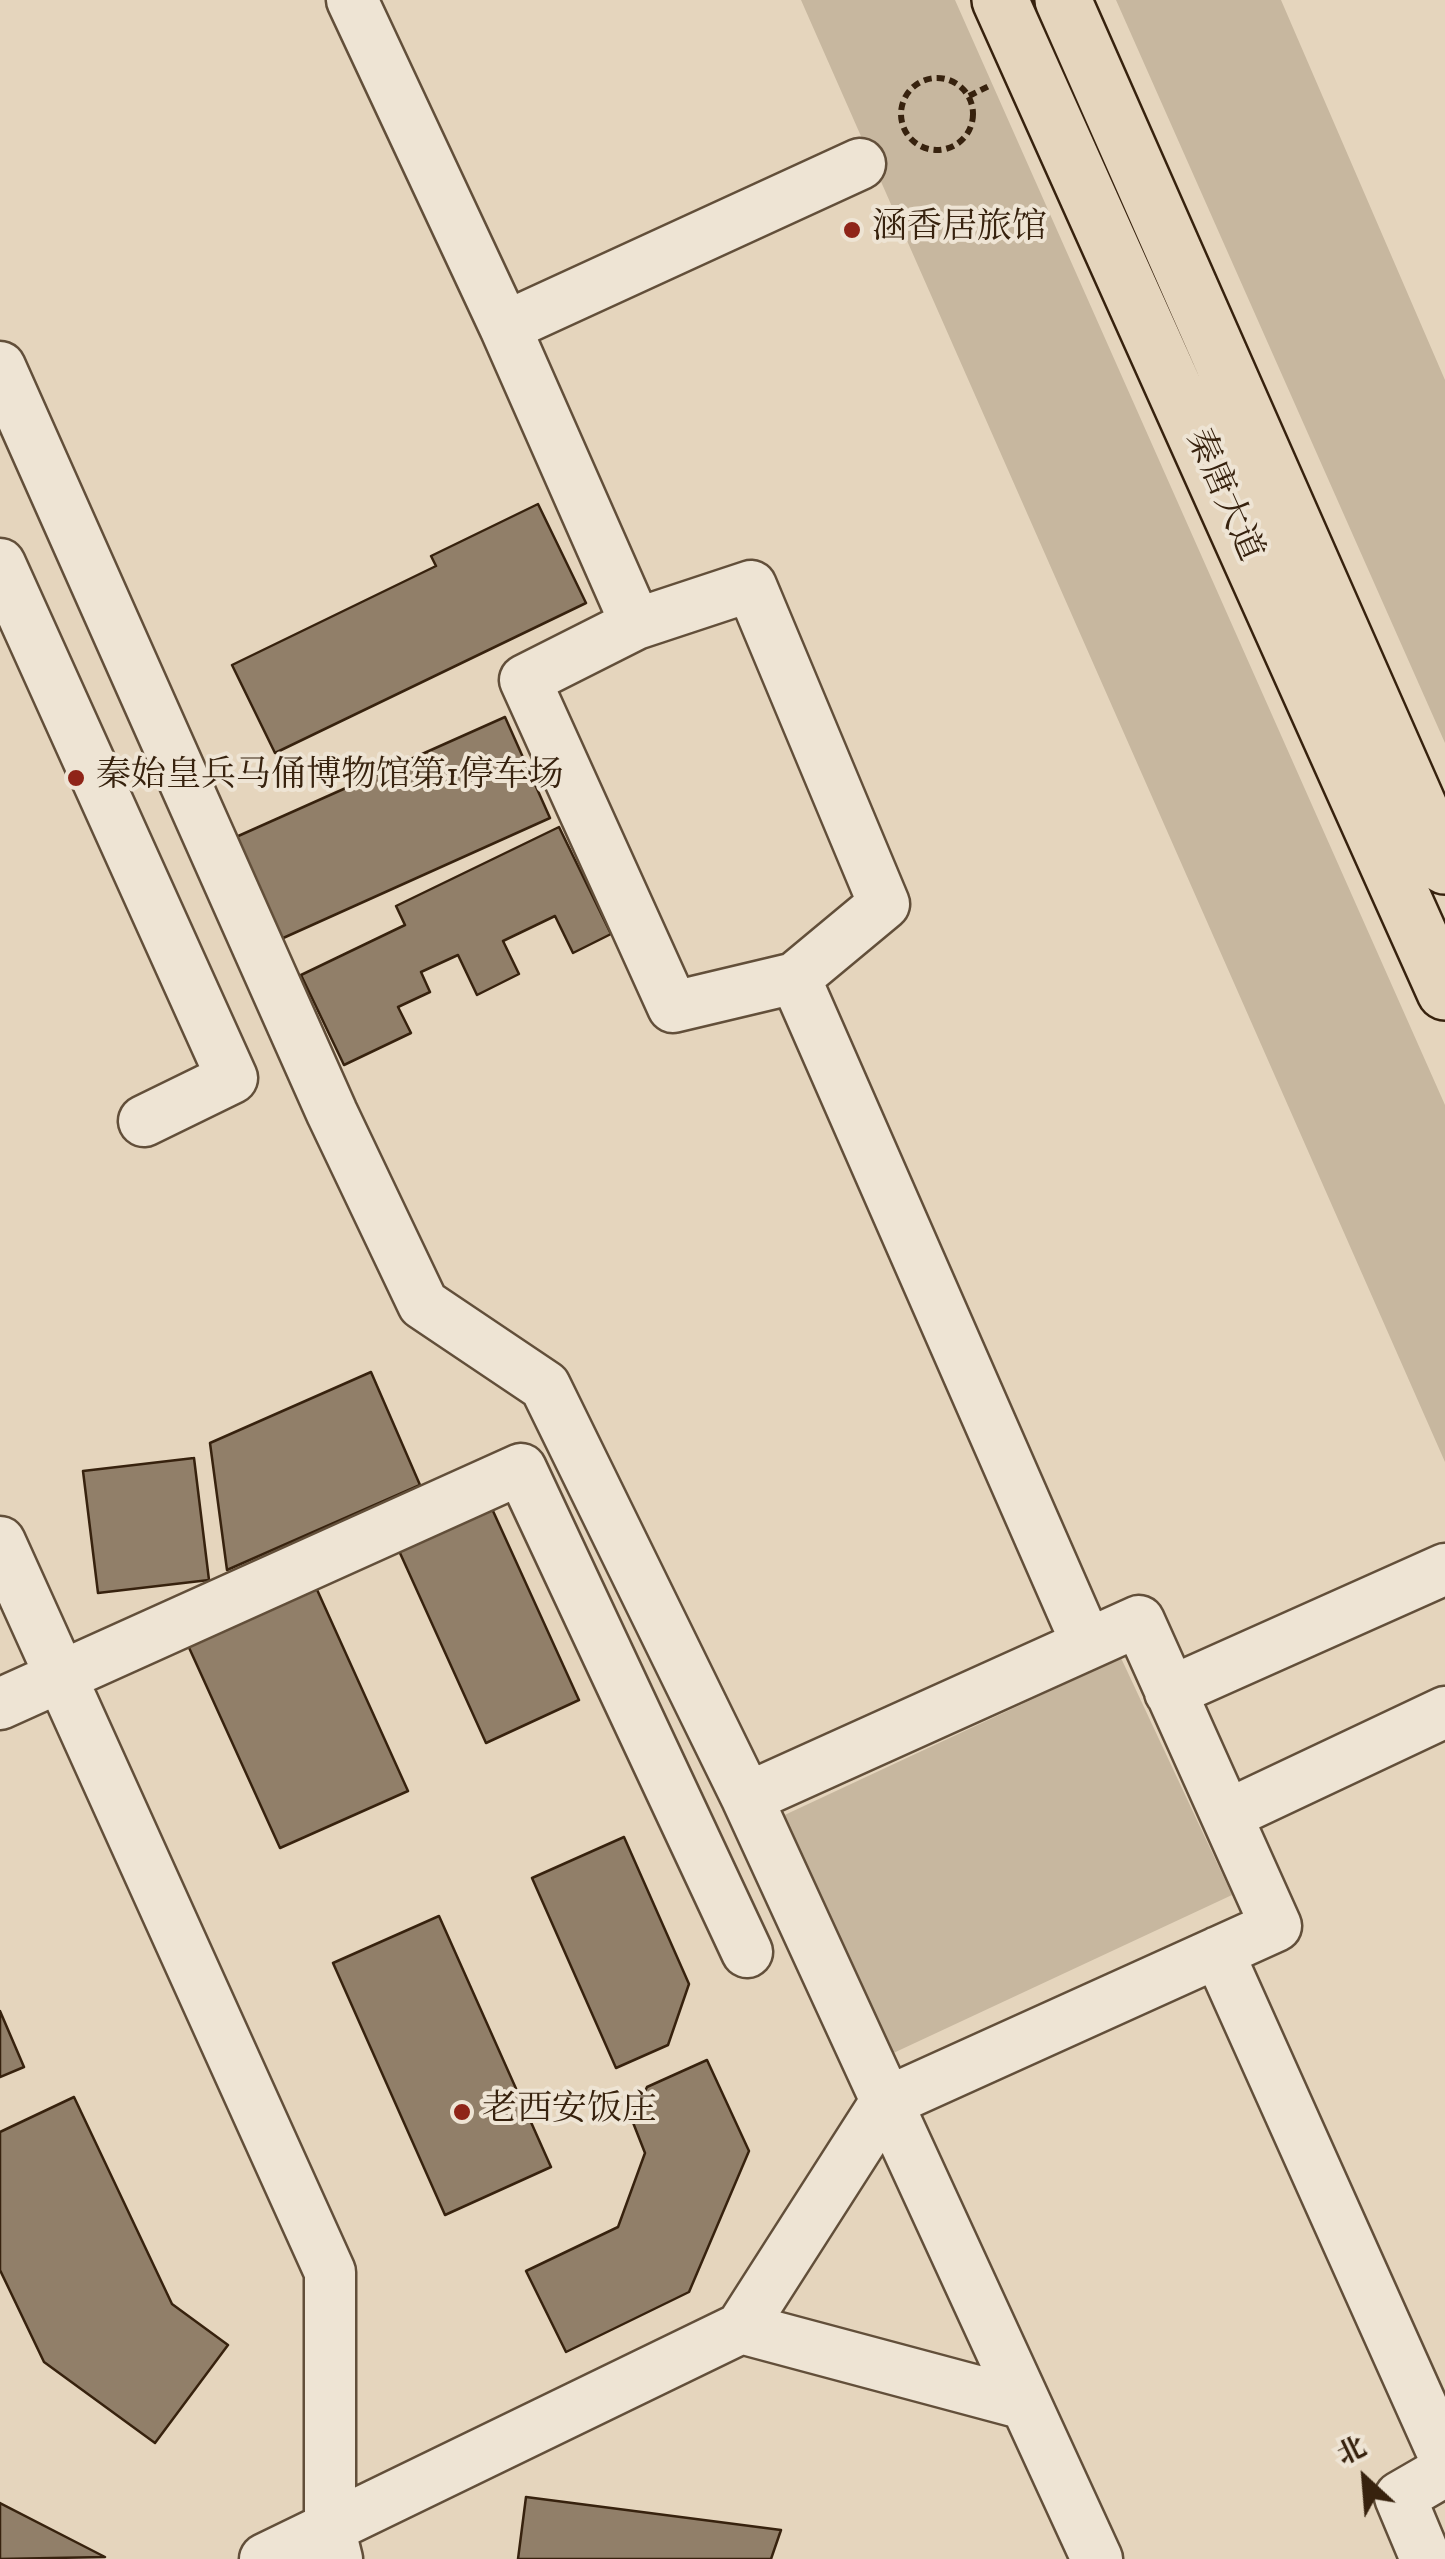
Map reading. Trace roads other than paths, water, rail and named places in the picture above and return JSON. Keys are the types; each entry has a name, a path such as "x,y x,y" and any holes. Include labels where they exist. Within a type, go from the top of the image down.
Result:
{"main road":[{"name":"秦唐大道","path":"1000,0 1445,992"},
{"name":"秦唐大道","path":"1063,0 1445,866"}],"street":[{"path":"352,0 505,327 636,624"},
{"path":"505,327 860,164"},
{"path":"0,367 332,1113 423,1304 545,1386 748,1798 1097,2559"},
{"path":"0,564 232,1078 144,1121"},
{"path":"750,586 884,904 794,978 672,1008 525,680 636,624 750,586"},
{"path":"794,978 1087,1644"},
{"path":"0,1704 520,1470 747,1952"},
{"path":"0,1542 330,2272 334,2545"},
{"path":"1170,1692 1445,1569"},
{"path":"265,2559 334,2545 741,2328 885,2103 1276,1926 1139,1621 748,1798"},
{"path":"1226,1815 1445,1712"},
{"path":"1218,1952 1445,2458"},
{"path":"741,2328 1024,2404"},
{"path":"1426,2559 1400,2497 1445,2470"}],"place":[{"name":"涵香居旅馆","path":"852,230"},
{"name":"秦始皇兵马俑博物馆第1停车场","path":"76,778"},
{"name":"老西安饭庄","path":"462,2112"}]}
